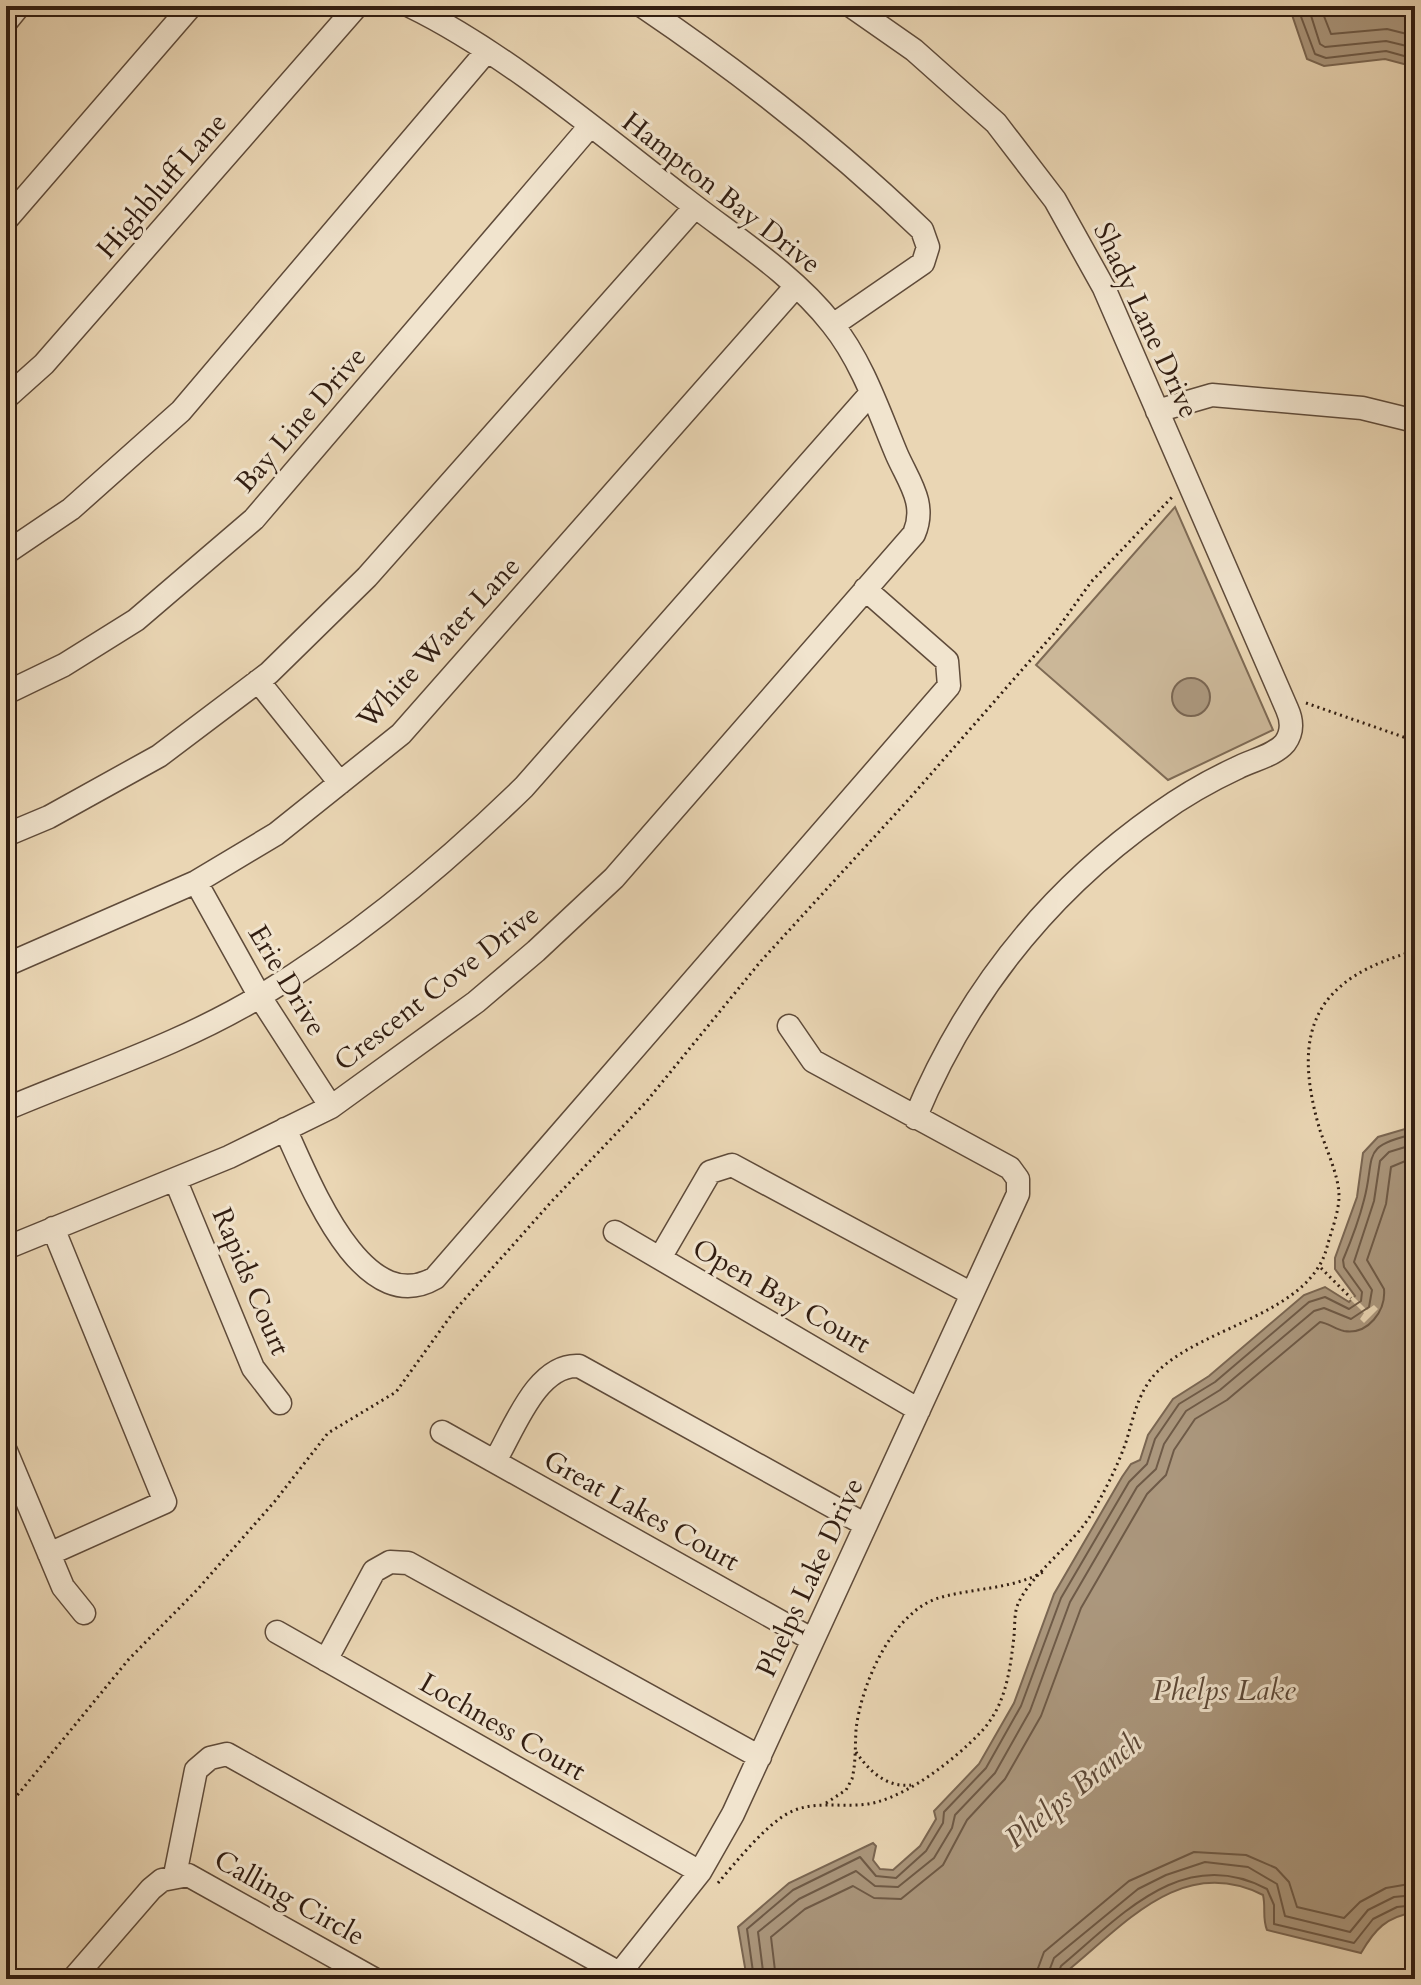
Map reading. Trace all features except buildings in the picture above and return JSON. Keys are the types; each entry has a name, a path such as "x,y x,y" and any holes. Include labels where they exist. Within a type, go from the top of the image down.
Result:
{"street":[{"path":"6,22 19,6"},
{"path":"6,220 191,6"},
{"name":"Highbluff Lane","path":"6,398 44,364 357,6"},
{"name":"Hampton Bay Drive","path":"410,6 486,52 590,126 796,286 833,325 871,393 917,496"},
{"path":"642,6 693,40 836,151 922,230 928,247 923,263 833,325"},
{"name":"Shady Lane Drive","path":"851,6 914,50 996,123 1055,200 1104,288 1291,718 1289,737 1275,751 1201,787 1133,832 1100,857 1042,914 969,1010 948,1045 915,1118"},
{"path":"6,553 71,509 181,411 486,52"},
{"name":"Bay Line Drive","path":"6,693 64,665 136,620 254,519 590,126"},
{"path":"6,835 49,817 159,756 258,681 367,577 695,207"},
{"name":"White Water Lane","path":"6,965 196,882 276,834 401,734 796,286"},
{"path":"6,1109 190,1031 260,997 377,917 462,848 524,787 871,393"},
{"path":"1157,411 1212,395 1362,408 1415,421"},
{"name":"Crescent Cove Drive","path":"6,1248 175,1179 331,1107 476,1002 614,878 914,534 919,522 917,496"},
{"path":"285,1129 333,1229 348,1251 368,1269 406,1286 435,1278 949,686 951,669 947,661 865,589"},
{"path":"258,681 340,783"},
{"name":"Erie Drive","path":"196,882 260,997 331,1107"},
{"path":"789,1026 813,1061 915,1118"},
{"name":"Phelps Lake Drive","path":"618,1976 700,1872 733,1814 1018,1194 1018,1179 1010,1168 915,1118"},
{"path":"660,1258 710,1172 732,1165 972,1294"},
{"name":"Rapids Court","path":"175,1179 253,1368 280,1403"},
{"path":"49,1554 165,1502 53,1228"},
{"name":"Open Bay Court","path":"615,1232 919,1410"},
{"path":"495,1461 543,1378 559,1367 579,1366 866,1525"},
{"name":"Great Lakes Court","path":"442,1432 813,1640"},
{"path":"6,1451 63,1587 84,1613"},
{"path":"326,1660 374,1571 390,1562 408,1563 760,1757"},
{"name":"Lochness Court","path":"277,1632 700,1872"},
{"path":"73,1979 151,1889 175,1875 196,1770 210,1758 227,1754 618,1976"},
{"name":"Calling Circle","path":"175,1875 201,1879 374,1979"}],"path":[{"path":"6,1809 129,1659 207,1579 328,1433 396,1392 455,1310 646,1102 720,1009 1056,631 1091,582 1155,518 1161,506 1190,487"},
{"path":"1306,703 1415,741"},
{"path":"823,1804 875,1803 912,1785 980,1733 998,1709 1007,1687 1017,1606 1070,1545 1093,1511 1125,1444 1137,1401 1156,1374 1182,1350 1245,1322 1302,1286 1321,1268 1339,1196 1314,1108 1308,1034 1320,1009 1349,977 1415,951"},
{"path":"1321,1268 1351,1298"},
{"path":"711,1893 783,1817 823,1804 846,1790 852,1779 862,1703 878,1663 913,1610 935,1599 1027,1581 1046,1570"},
{"path":"856,1752 881,1779 892,1784 912,1785"}],"shaded area":[{"path":"1175,507 1273,730 1168,780 1036,665"}],"water":[{"path":"1289,6 1415,6 1415,67 1385,59 1324,66 1307,59"},
{"path":"1191,678 1204,684 1210,697 1204,710 1191,716 1178,710 1172,697 1178,684"},
{"name":"Phelps Lake","path":"1415,1126 1415,1912 1382,1925 1361,1953 1267,1930 1263,1895 1234,1885 1206,1883 1156,1900 1110,1934 1062,1979 747,1979 738,1927 789,1883 873,1843 876,1846 873,1860 880,1869 893,1870 920,1846 936,1819 934,1811 979,1764 1014,1703 1054,1594 1122,1477 1131,1464 1140,1460 1148,1435 1173,1399 1209,1376 1304,1295 1325,1287 1349,1302 1355,1296 1335,1269 1335,1258 1357,1197 1363,1153 1378,1137"}],"pier":[{"path":"1353,1296 1367,1310 1374,1305 1378,1309 1364,1323 1360,1319 1364,1313 1350,1299"}],"water label":[{"name":"Phelps Branch","path":"1073,1790"}]}
